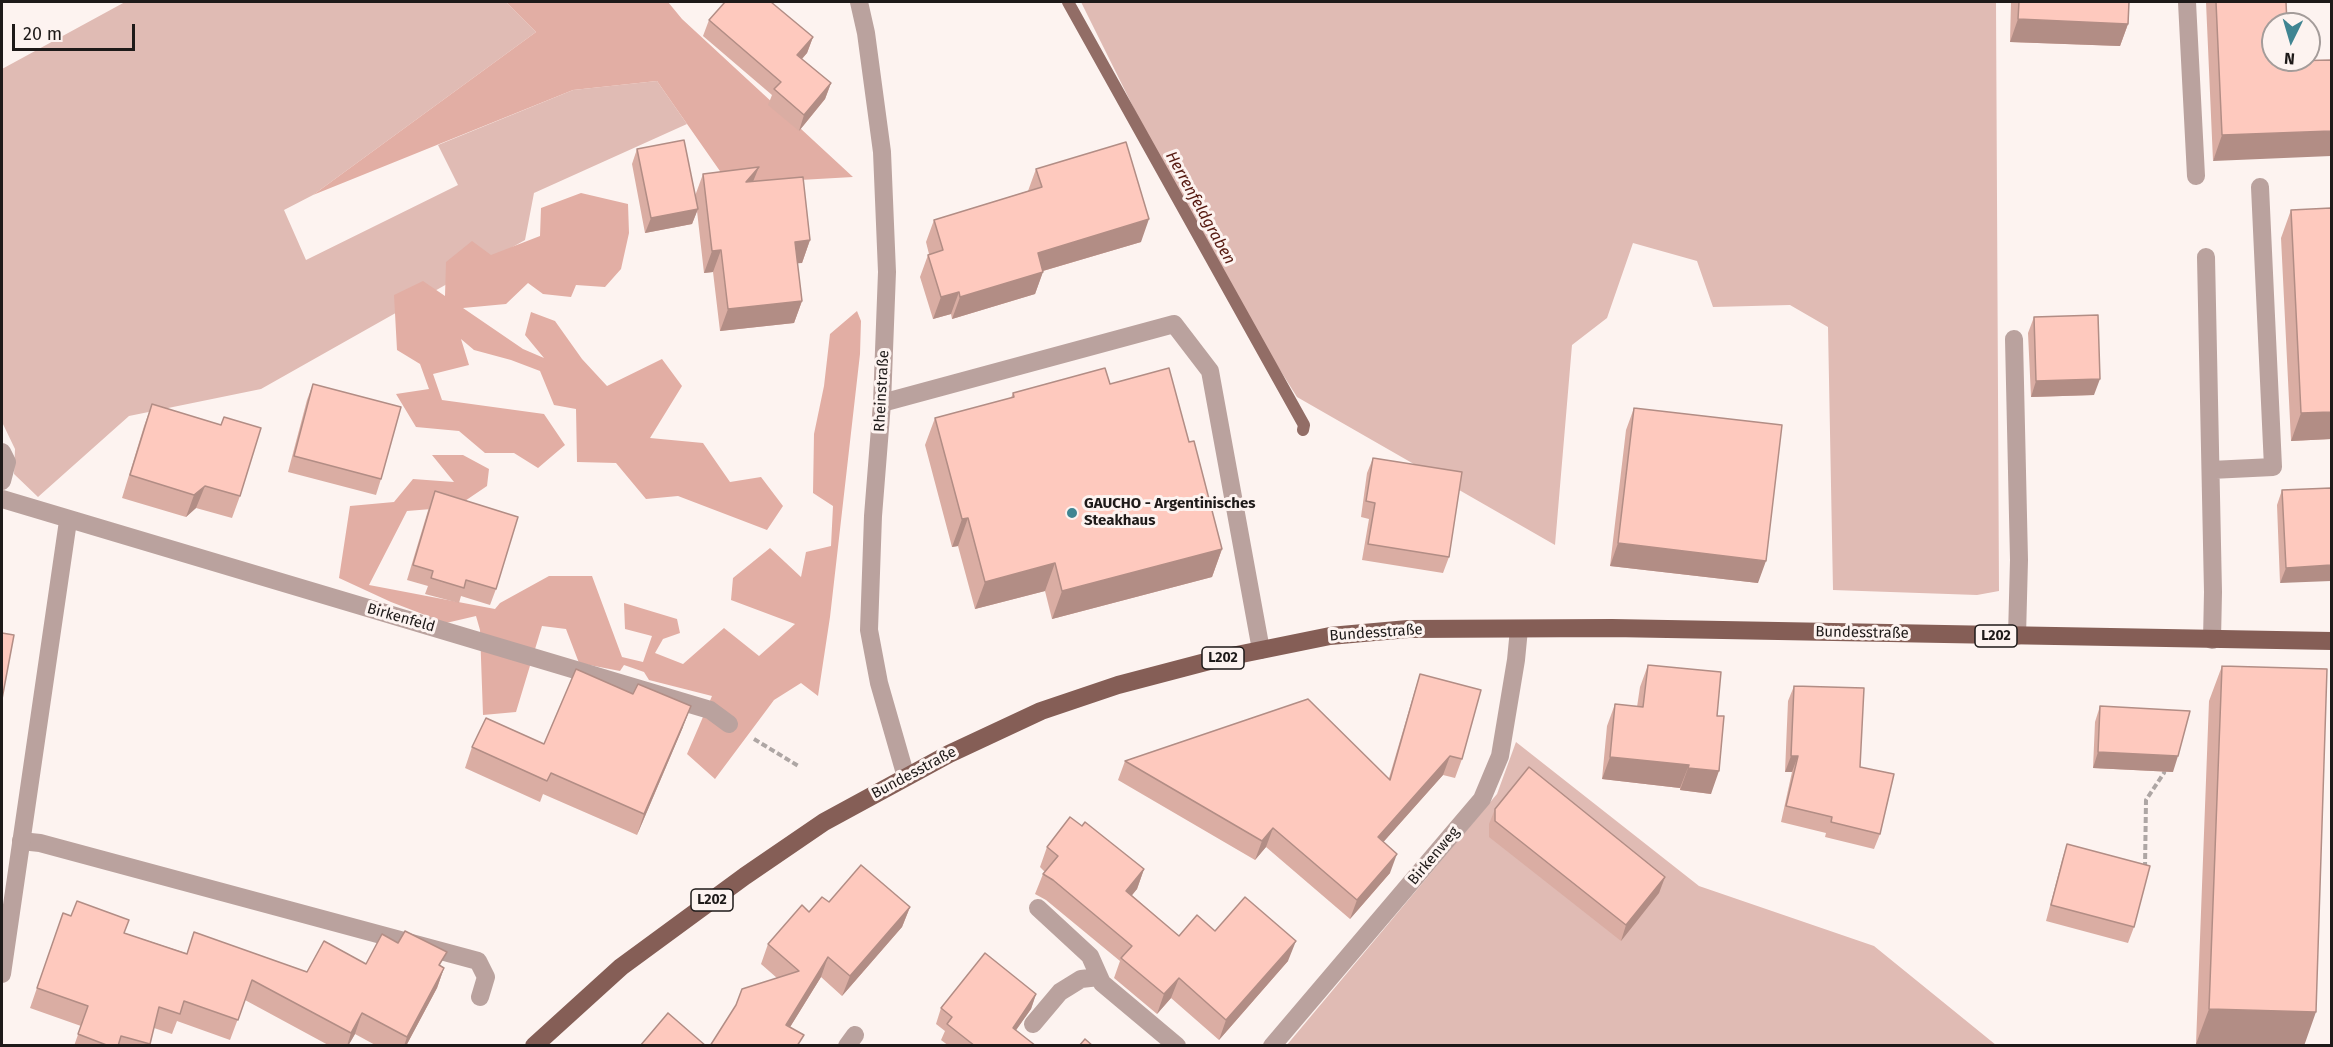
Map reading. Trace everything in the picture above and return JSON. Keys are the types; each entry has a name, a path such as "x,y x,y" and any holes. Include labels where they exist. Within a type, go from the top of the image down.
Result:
{"main road":[{"name":"Bundesstraße","path":"534,1046 621,967 745,876 824,822 906,777 1041,711 1118,685 1261,650 1330,636 1408,629 1612,628 2331,641"}],"street":[{"name":"Rheinstraße","path":"859,2 866,33 882,152 887,272 869,630 879,683 906,777"},
{"path":"2187,2 2196,176"},
{"path":"2211,470 2273,467 2260,187"},
{"path":"2206,257 2212,640"},
{"path":"882,403 1174,324 1210,371 1261,650"},
{"path":"2014,339 2019,560 2017,636"},
{"path":"2,452 7,462 2,481"},
{"name":"Birkenfeld","path":"2,499 69,521 710,710 729,724"},
{"path":"2,974 69,521"},
{"name":"Birkenweg","path":"1272,1046 1482,799 1500,756 1519,629"},
{"path":"21,841 52,846 478,961 486,977 480,997"},
{"path":"1038,908 1090,956 1101,983 1177,1046"},
{"path":"1033,1024 1060,992 1081,979 1099,977"}],"path":[{"path":"729,724 800,767"},
{"path":"2145,878 2146,800 2164,773 2165,762"}],"shaded area":[{"path":"125,2 506,2 536,32 313,195 284,210 306,260 458,185 438,145 573,90 657,81 687,124 534,193 525,240 261,389 129,416 38,497 14,474 15,449 2,422 2,69"},
{"path":"506,2 668,2 682,19 853,177 729,184 657,81 573,90 313,195 536,32"},
{"path":"1081,2 1996,2 1999,591 1977,595 1833,590 1828,327 1790,305 1713,307 1697,261 1633,243 1607,318 1572,345 1555,545 1297,397 1263,343 1164,169"},
{"path":"581,193 628,204 629,233 621,269 605,287 576,285 571,297 543,294 528,283 506,304 463,308 523,349 544,358 525,335 531,312 555,321 582,359 607,386 662,359 682,386 650,438 703,443 730,482 761,477 783,506 767,530 678,496 646,499 616,463 577,462 576,409 554,405 540,371 474,350 461,339 469,365 433,374 442,400 544,414 565,445 538,468 514,453 485,453 459,431 416,427 396,394 429,389 420,364 397,350 394,295 423,281 445,296 446,262 472,241 491,255 540,236 541,208"},
{"path":"857,311 861,321 860,354 830,617 818,696 801,683 774,700 715,779 687,754 712,696 649,680 644,672 624,665 620,671 579,663 566,629 542,626 516,712 483,715 480,630 476,616 446,623 391,602 339,578 350,506 394,502 413,479 454,482 432,455 463,455 489,469 487,486 456,507 407,511 369,585 495,609 500,603 549,576 592,576 622,657 643,662 652,636 625,629 624,603 677,619 680,633 663,639 655,653 683,664 724,628 759,656 795,624 731,600 733,578 770,548 801,577 806,552 831,546 833,506 813,493 814,434 824,386 830,334"},
{"path":"1516,742 1699,886 1874,946 1996,1045 1286,1046 1497,794"}],"building":[{"path":"725,2 771,2 813,37 797,55 831,83 804,115 774,89 781,82 709,20"},
{"path":"2019,2 2129,2 2128,24 2018,19"},
{"path":"2216,2 2286,2 2286,12 2261,12 2261,72 2321,72 2321,60 2331,60 2331,131 2222,135"},
{"path":"684,140 698,209 651,218 637,149"},
{"path":"1126,142 1149,219 1038,253 1043,272 960,297 959,292 941,297 928,255 943,250 934,220 1042,187 1036,169"},
{"path":"759,167 746,182 803,177 810,240 795,242 802,301 728,309 721,250 712,251 703,174"},
{"path":"2331,208 2331,412 2301,413 2291,210"},
{"path":"2098,315 2100,379 2036,381 2034,317"},
{"path":"1105,368 1110,384 1169,368 1189,442 1194,441 1222,549 1062,591 1055,563 985,582 968,518 962,519 935,418 1014,397 1013,393"},
{"path":"313,384 401,407 381,479 294,456"},
{"path":"152,404 221,425 224,417 261,428 240,496 205,486 194,495 130,475"},
{"path":"1634,408 1782,425 1766,561 1618,543"},
{"path":"1373,458 1462,472 1449,557 1368,544 1375,503 1366,501"},
{"path":"2331,488 2331,565 2286,568 2282,490"},
{"path":"435,491 518,517 496,589 466,580 464,588 431,578 433,571 413,565"},
{"path":"2,633 14,635 2,699"},
{"path":"1648,665 1721,672 1717,716 1724,716 1719,771 1688,768 1689,765 1610,757 1615,704 1643,707"},
{"path":"2222,666 2327,669 2316,1012 2209,1009"},
{"path":"576,669 633,694 638,684 691,706 644,814 551,773 547,781 472,747 486,718 544,744"},
{"path":"1420,674 1481,690 1462,759 1450,756 1378,837 1397,854 1357,900 1273,828 1262,841 1125,761 1308,699 1390,780"},
{"path":"1794,686 1864,688 1860,767 1894,774 1880,834 1831,822 1832,817 1786,806 1798,756 1791,756"},
{"path":"2100,706 2190,711 2178,756 2098,752"},
{"path":"1529,767 1665,877 1626,925 1495,821 1495,809"},
{"path":"1070,817 1082,826 1085,822 1144,869 1126,891 1179,936 1197,915 1215,931 1245,897 1296,941 1226,1020 1179,978 1164,994 1121,958 1132,946 1043,874 1058,856 1047,847"},
{"path":"2067,844 2150,866 2134,927 2051,905"},
{"path":"861,865 910,907 850,976 828,957 786,1025 804,1035 797,1046 710,1046 736,1005 742,989 799,971 768,944 802,905 809,912 822,897 829,902"},
{"path":"77,901 129,920 124,933 187,954 194,932 307,972 324,941 366,964 382,934 398,943 405,931 447,952 439,965 444,968 407,1037 362,1013 351,1033 252,980 238,1020 184,1001 180,1014 159,1007 150,1044 121,1036 118,1046 109,1046 78,1034 88,1006 37,988 63,913 71,916"},
{"path":"985,953 1036,994 1013,1028 1036,1046 975,1046 947,1024 952,1017 941,1008"},
{"path":"668,1013 706,1046 640,1046"},
{"path":"1085,1039 1093,1046 1079,1046"}],"waterway":[{"name":"Herrenfeldgraben","path":"1068,2 1304,425 1303,430"}],"place":[{"name":"GAUCHO - Argentinisches Steakhaus","path":"1072,513"}]}
